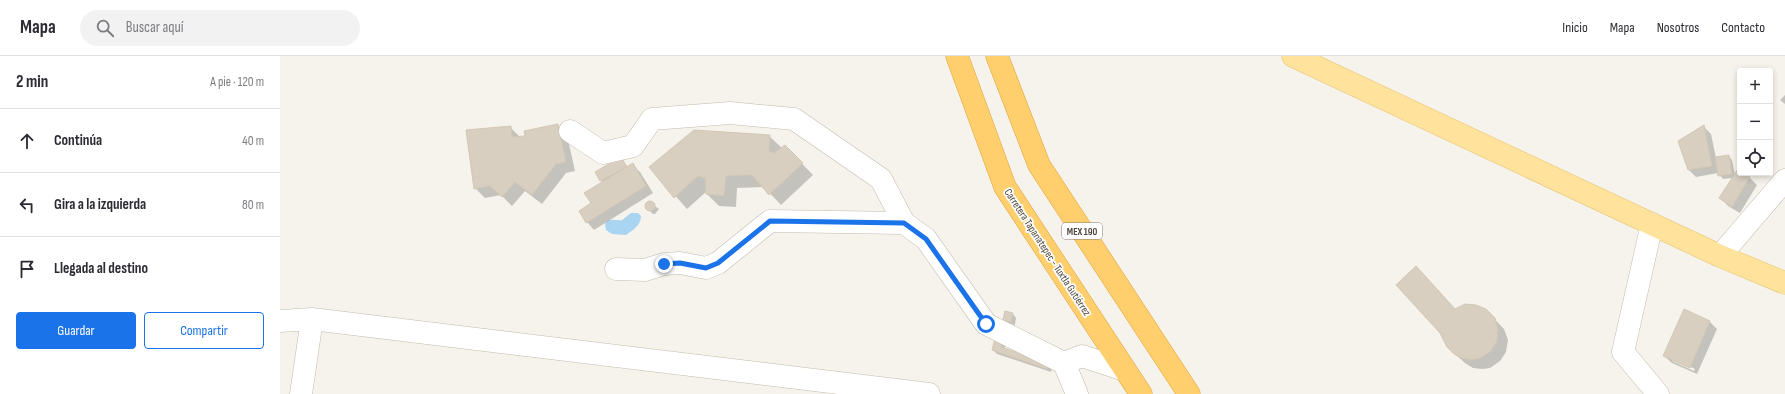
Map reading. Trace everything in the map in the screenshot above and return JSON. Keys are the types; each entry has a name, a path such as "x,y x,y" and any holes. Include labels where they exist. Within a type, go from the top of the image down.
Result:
{"highway":[{"name":"Carretera Tapanatepec - Tuxtla Gutiérrez","path":"957,56 1005,187 1141,394"},
{"name":"MEX 190","path":"997,56 1039,165 1189,394"}],"main road":[{"path":"1293,56 1720,256 1785,283"}],"street":[{"path":"570,131 603,153 633,146 652,119 730,113 794,119 882,179 904,223 926,239 986,324 1064,363 1077,394"},
{"path":"1720,256 1785,180"},
{"path":"616,269 645,270 664,264 680,263 706,268 718,263 770,221 904,223"},
{"path":"1652,224 1623,352 1658,394"},
{"path":"301,394 312,319"},
{"path":"280,321 312,319 929,394"},
{"path":"1064,363 1082,356 1125,370"}],"water":[{"path":"631,213 638,213 641,216 641,219 636,227 626,235 612,234 606,230 605,224 608,221 622,220"}],"building":[{"path":"558,124 566,162 556,164 532,195 515,182 502,197 490,186 474,189 466,130 511,126 512,137 525,136 524,131"},
{"path":"1704,125 1712,166 1688,170 1678,141"},
{"path":"694,130 770,135 769,151 774,153 785,145 803,163 769,195 752,175 726,176 724,196 706,194 705,178 698,176 674,198 649,167"},
{"path":"1729,155 1732,174 1718,176 1715,157"},
{"path":"621,157 627,167 600,181 595,172"},
{"path":"633,163 646,186 586,223 579,211 591,203 584,193"},
{"path":"1737,171 1737,176 1750,177 1732,207 1719,198"},
{"path":"648,201 652,201 654,202 654,210 648,211 645,208 645,204"},
{"path":"1416,266 1455,309 1465,304 1476,305 1486,309 1495,318 1498,329 1497,341 1490,352 1480,358 1471,360 1454,354 1447,347 1440,333 1396,285"},
{"path":"1684,309 1710,321 1690,368 1663,356"},
{"path":"1005,311 1013,313 1011,322 1003,320"},
{"path":"996,335 1004,338 1001,347 1049,363 1047,369 992,350"}],"route":[{"path":"664,264 680,263 706,268 718,263 770,221 904,223 926,239 986,324"}]}
